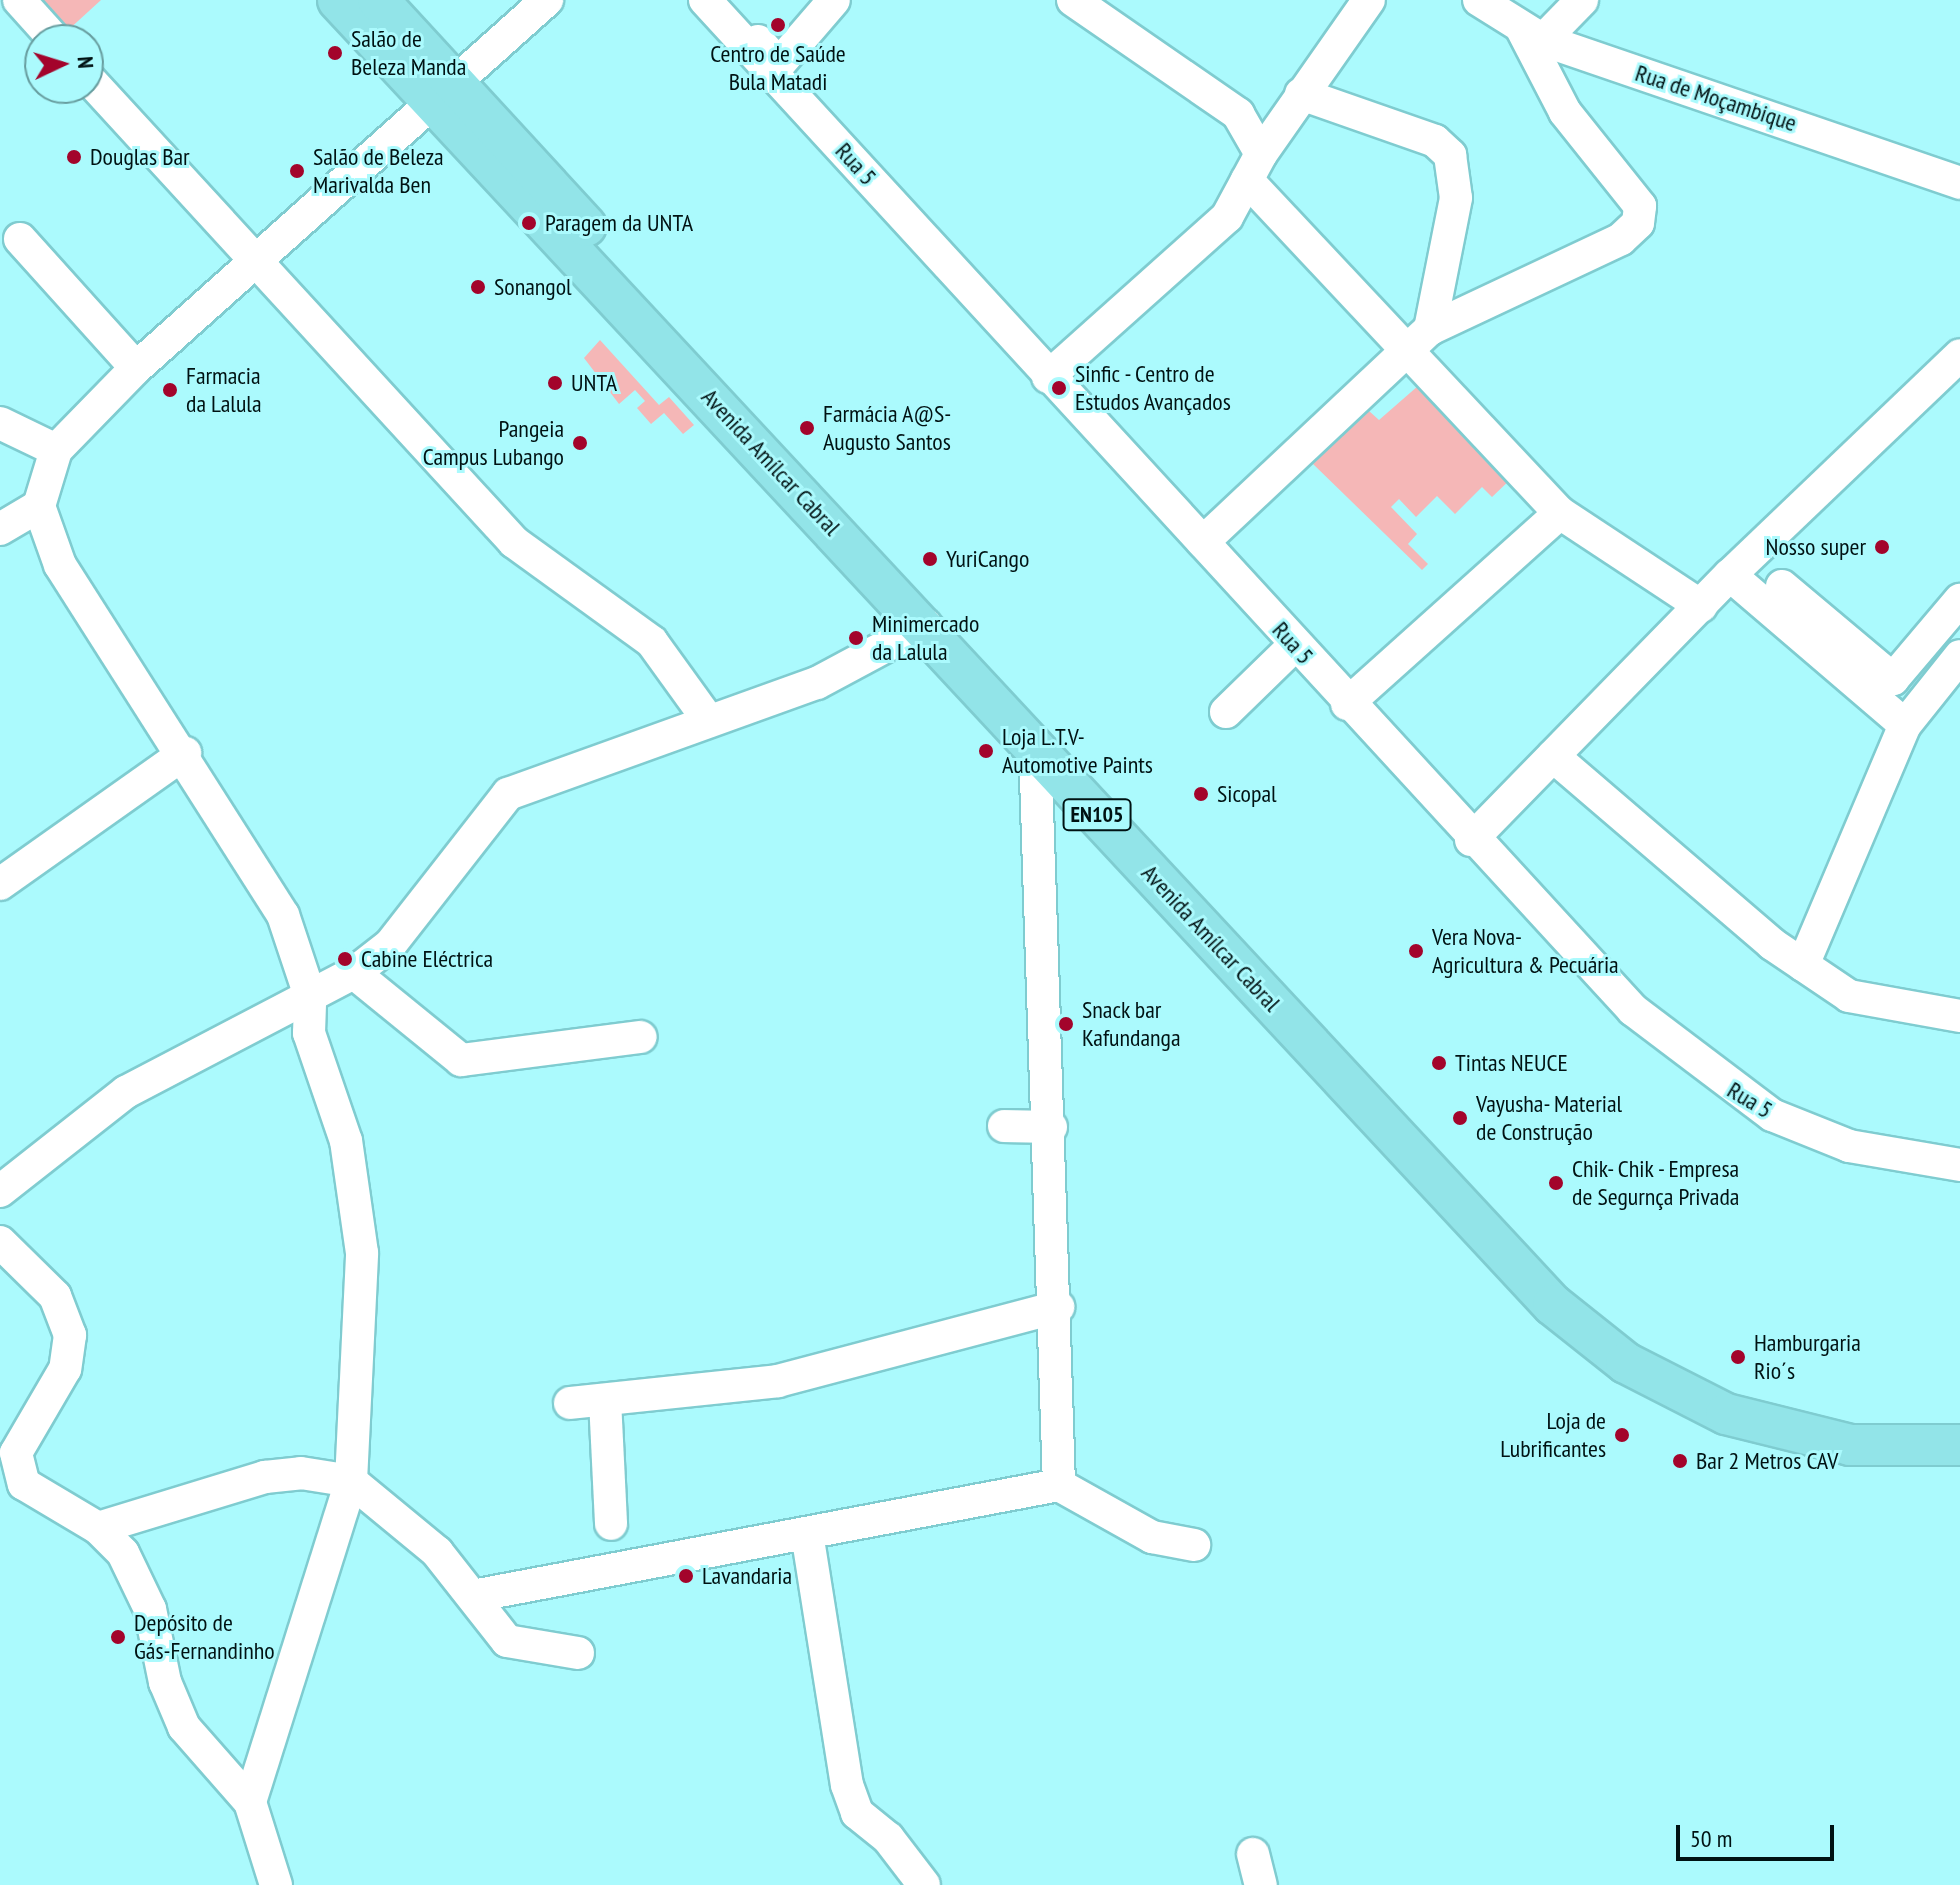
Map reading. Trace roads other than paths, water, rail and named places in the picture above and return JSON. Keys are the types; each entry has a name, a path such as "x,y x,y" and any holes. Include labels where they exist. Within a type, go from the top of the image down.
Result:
{"main road":[{"name":"Avenida Amílcar Cabral","path":"338,0 445,94 1599,1313 1684,1369 1762,1400 1852,1418 1960,1419"},
{"name":"Avenida Amílcar Cabral","path":"378,0 445,94 1035,747 1586,1334 1657,1381 1755,1424 1850,1445 1960,1445"}],"street":[{"path":"19,0 41,24"},
{"path":"250,1802 351,1481 362,1253 346,1141 309,1033 310,996 283,915 185,753 60,565 39,506 56,450 136,368 254,267 547,0"},
{"name":"Rua 5","path":"705,0 1048,377 1203,542 1471,840 1633,1010 1718,1081 1772,1115 1849,1146 1960,1165"},
{"path":"720,0 779,64 834,0"},
{"path":"779,78 855,0"},
{"path":"1073,0 1238,114 1254,167 1404,350 1420,357 1560,513 1701,606"},
{"path":"1048,377 1227,217 1254,167 1301,94 1369,0"},
{"name":"Rua de Moçambique","path":"1479,0 1532,34 1960,183"},
{"path":"1203,542 1404,350 1430,329 1621,239 1642,215 1565,112 1532,34 1582,0"},
{"path":"1301,94 1435,141 1450,155 1456,198 1430,329"},
{"path":"104,96 254,267 514,542 652,642 706,717"},
{"path":"20,239 136,368"},
{"path":"1471,840 1730,575 1960,355"},
{"path":"0,423 56,450"},
{"path":"0,529 39,506"},
{"path":"1347,704 1560,513"},
{"path":"1730,575 1905,725"},
{"path":"1782,586 1893,679 1960,600"},
{"path":"0,1191 126,1092 354,973 414,919 508,794 633,755 706,717 817,683 925,625"},
{"path":"1226,712 1295,645"},
{"path":"1803,965 1905,725 1960,656"},
{"path":"1035,747 1058,1307 1059,1485"},
{"path":"0,884 185,753"},
{"path":"1553,756 1803,965 1849,996 1960,1016"},
{"path":"354,973 461,1060 641,1037"},
{"path":"1004,1126 1051,1127"},
{"path":"0,1242 55,1296 70,1335 65,1369 16,1453 24,1484 98,1528 123,1553 150,1609 165,1682 184,1727 250,1802 276,1885"},
{"path":"570,1403 778,1381 1058,1307"},
{"path":"605,1400 611,1524"},
{"path":"98,1528 265,1477 301,1473 351,1481 437,1552 507,1641 578,1653"},
{"path":"473,1596 1059,1485 1152,1537 1194,1545"},
{"path":"807,1533 847,1785 857,1813 888,1838 924,1885"},
{"path":"1253,1854 1261,1885"}],"place":[{"name":"Centro de Saúde Bula Matadi","path":"778,25"},
{"name":"Salão de Beleza Manda","path":"335,53"},
{"name":"Douglas Bar","path":"74,157"},
{"name":"Salão de Beleza Marivalda Ben","path":"297,171"},
{"name":"Paragem da UNTA","path":"529,223"},
{"name":"Sonangol","path":"478,287"},
{"name":"UNTA","path":"555,383"},
{"name":"Sinfic - Centro de Estudos Avançados","path":"1059,388"},
{"name":"Farmacia da Lalula","path":"170,390"},
{"name":"Farmácia A@S- Augusto Santos","path":"807,428"},
{"name":"Pangeia Campus Lubango","path":"580,443"},
{"name":"Nosso super","path":"1882,547"},
{"name":"YuriCango","path":"930,559"},
{"name":"Minimercado da Lalula","path":"856,638"},
{"name":"Loja L.T.V- Automotive Paints","path":"986,751"},
{"name":"Sicopal","path":"1201,794"},
{"name":"Vera Nova- Agricultura & Pecuária","path":"1416,951"},
{"name":"Cabine Eléctrica","path":"345,959"},
{"name":"Snack bar Kafundanga","path":"1066,1024"},
{"name":"Tintas NEUCE","path":"1439,1063"},
{"name":"Vayusha- Material de Construção","path":"1460,1118"},
{"name":"Chik- Chik - Empresa de Segurnça Privada","path":"1556,1183"},
{"name":"Hamburgaria Rio´s","path":"1738,1357"},
{"name":"Loja de Lubrificantes","path":"1622,1435"},
{"name":"Bar 2 Metros CAV","path":"1680,1461"},
{"name":"Lavandaria","path":"686,1576"},
{"name":"Depósito de Gás-Fernandinho","path":"118,1637"}]}
